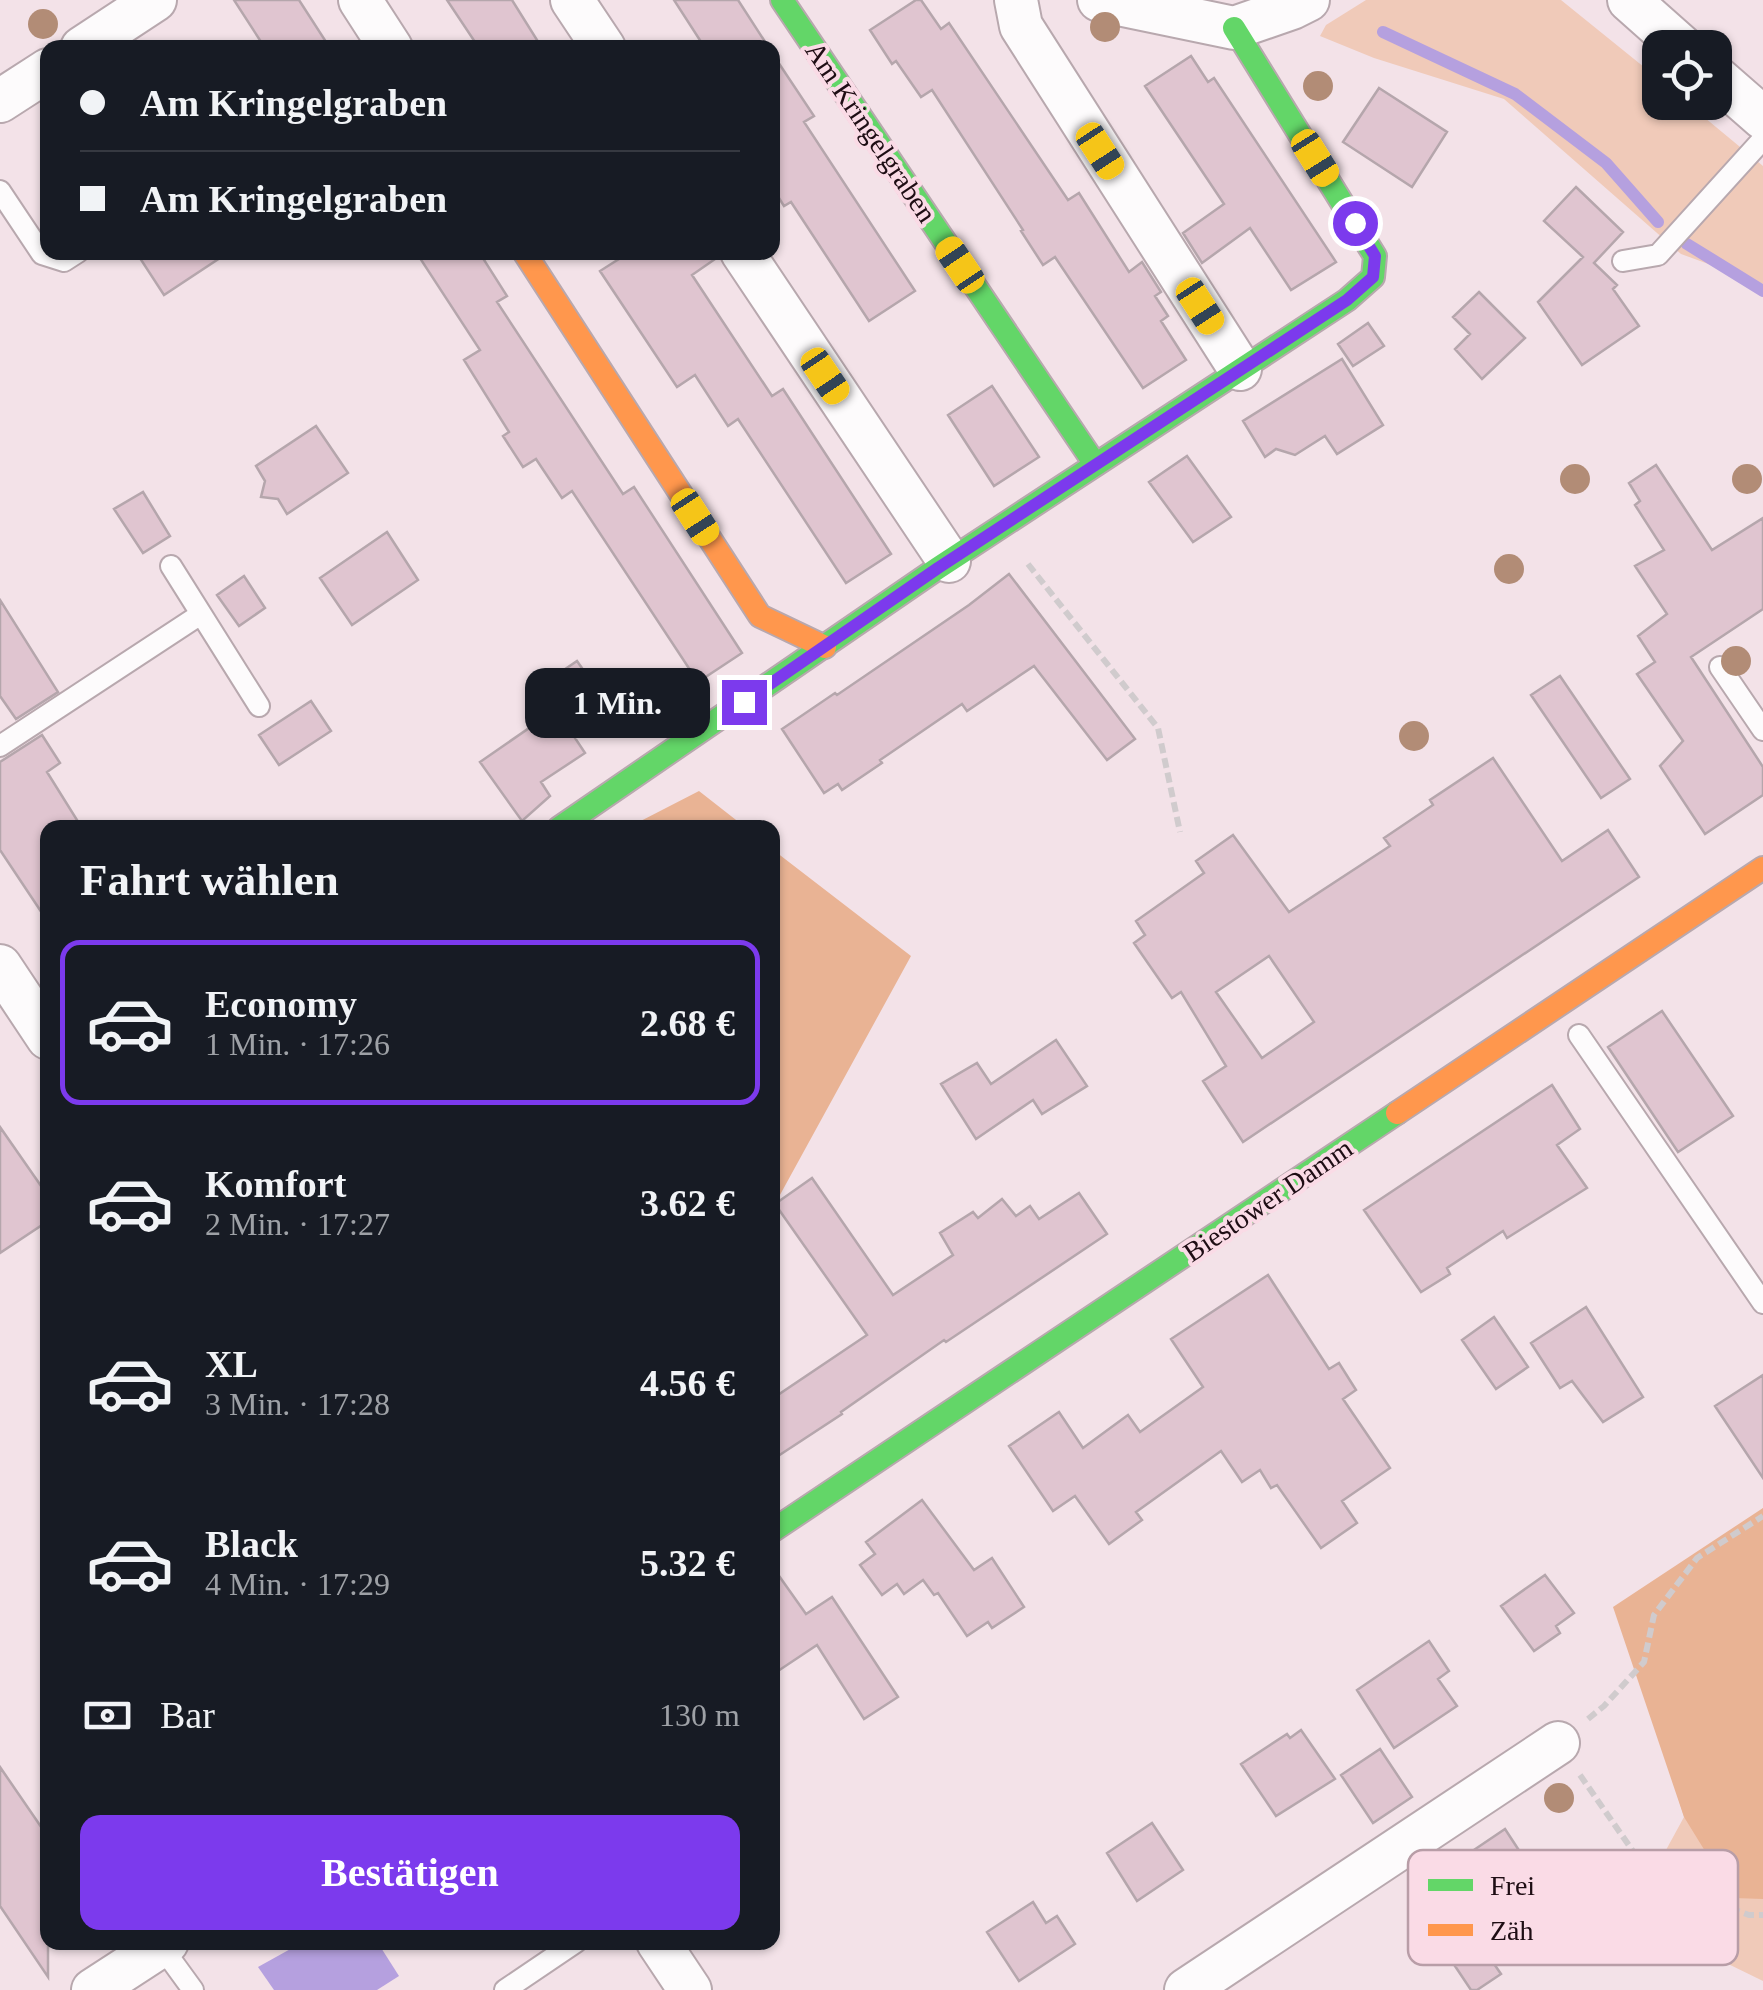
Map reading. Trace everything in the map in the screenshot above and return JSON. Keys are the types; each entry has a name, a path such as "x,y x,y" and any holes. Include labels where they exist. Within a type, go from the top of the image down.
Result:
{"street":[{"path":"94,40 155,0"},
{"path":"360,0 386,40"},
{"path":"572,0 599,40"},
{"name":"Am Kringelgraben","path":"782,0 1095,464"},
{"path":"1016,0 1021,26 1240,369"},
{"path":"1099,0 1234,28 1308,0"},
{"path":"1629,0 1663,30"},
{"path":"571,820 949,561 1347,300 1373,277 1375,256 1234,28"},
{"path":"0,101 40,75"},
{"path":"1732,91 1763,118"},
{"path":"529,260 760,616 825,647"},
{"path":"747,260 949,561"},
{"name":"Biestower Damm","path":"780,1526 1763,868"},
{"path":"0,966 40,1026"},
{"path":"1186,1990 1558,1743"},
{"path":"93,1990 155,1950"},
{"path":"663,1950 690,1990"}],"lane":[{"path":"1623,261 1658,255 1763,139"},
{"path":"0,190 40,251"},
{"path":"170,566 259,706"},
{"path":"0,746 201,614"},
{"path":"1720,667 1763,730"},
{"path":"1580,1035 1763,1304"},
{"path":"168,1950 193,1990"},
{"path":"505,1990 564,1950"}],"path":[{"path":"999,528 1158,728 1180,832"},
{"path":"1604,1706 1644,1662 1654,1615 1697,1558 1763,1516"},
{"path":"1558,1743 1632,1850"},
{"path":"1738,1912 1763,1915"}],"shaded area":[{"path":"1366,0 1561,0 1642,65 1642,120 1708,120 1763,166 1763,284 1681,254 1504,99 1374,58 1320,36 1326,25"},
{"path":"699,791 736,820 643,820"},
{"path":"780,855 911,956 780,1195"},
{"path":"1763,1508 1763,1981 1730,1965 1738,1965 1738,1850 1666,1850 1684,1817 1628,1635"},
{"path":"1763,1508 1763,1899 1738,1898 1738,1850 1704,1850 1684,1817 1613,1607"},
{"path":"289,1950 382,1950 399,1976 377,1990 274,1990 258,1967"}],"building":[{"path":"234,0 299,0 325,40 260,40"},
{"path":"447,0 512,0 537,40 474,40"},
{"path":"674,0 738,0 764,40 700,40"},
{"path":"921,0 941,29 949,23 1068,200 1079,193 1129,272 1142,262 1161,292 1155,296 1168,316 1161,321 1186,360 1143,388 1055,257 1043,265 932,90 921,97 896,61 892,64 870,30"},
{"path":"1191,56 1208,82 1214,78 1336,262 1291,290 1250,228 1202,263 1183,233 1224,204 1145,86"},
{"path":"780,65 814,116 804,122 915,291 869,321 791,202 784,206 780,200"},
{"path":"1379,88 1447,132 1412,187 1343,142"},
{"path":"1576,187 1623,232 1594,263 1617,285 1613,289 1639,326 1582,365 1538,302 1583,257 1544,221"},
{"path":"141,260 217,260 164,295"},
{"path":"421,260 484,260 507,296 497,302 623,494 634,487 742,653 698,682 572,491 562,498 536,459 523,467 503,436 509,432 464,360 480,350"},
{"path":"617,260 714,260 692,275 772,396 783,389 891,554 846,583 738,419 728,426 695,375 677,387 600,271"},
{"path":"1479,292 1525,338 1482,379 1455,349 1470,334 1453,317"},
{"path":"1368,323 1384,346 1353,366 1338,344"},
{"path":"1342,359 1383,425 1337,454 1325,436 1295,455 1276,449 1265,457 1243,421"},
{"path":"992,386 1039,457 994,486 948,415"},
{"path":"316,426 348,473 287,514 278,499 261,497 265,481 256,466"},
{"path":"1187,456 1231,517 1193,542 1149,482"},
{"path":"1656,465 1712,550 1763,518 1763,609 1691,657 1763,767 1763,795 1705,834 1660,766 1683,741 1637,674 1655,662 1638,636 1667,614 1635,566 1664,550 1635,505 1640,501 1629,483"},
{"path":"143,492 170,536 143,553 114,509"},
{"path":"387,532 418,580 352,625 320,578"},
{"path":"1009,574 1135,739 1107,760 1034,666 967,711 962,704 842,790 838,784 824,793 782,729 969,605"},
{"path":"244,576 265,608 239,626 217,595"},
{"path":"0,600 58,692 16,719 0,696"},
{"path":"577,661 598,691 569,711 549,680"},
{"path":"1560,676 1630,779 1601,798 1531,695"},
{"path":"311,701 331,731 279,765 259,735"},
{"path":"561,706 580,734 575,738 585,753 541,782 550,796 523,820 480,762"},
{"path":"42,735 60,763 47,772 77,820 40,820 40,910 0,850 0,762"},
{"path":"1493,758 1562,861 1608,830 1639,877 1243,1142 1203,1081 1226,1066 1181,992 1172,998 1134,943 1145,935 1136,921 1204,873 1196,861 1233,835 1289,912 1390,846 1384,838 1433,805 1430,800","holes":["1269,956 1314,1022 1262,1058 1216,992"]},
{"path":"1662,1011 1733,1116 1678,1152 1608,1047"},
{"path":"1056,1040 1087,1086 1042,1114 1033,1100 976,1139 941,1084 977,1063 991,1084"},
{"path":"1552,1085 1580,1129 1557,1145 1587,1188 1507,1238 1503,1231 1447,1268 1450,1274 1421,1292 1364,1210"},
{"path":"0,1127 40,1184 40,1226 0,1253"},
{"path":"812,1178 893,1295 953,1255 940,1233 973,1212 978,1218 1002,1199 1016,1216 1030,1206 1039,1219 1079,1193 1107,1234 944,1340 780,1455 780,1394 867,1335 780,1211 780,1200"},
{"path":"1268,1275 1329,1369 1339,1363 1356,1390 1343,1399 1390,1468 1342,1501 1357,1523 1321,1548 1277,1485 1271,1488 1260,1470 1242,1482 1221,1451 1136,1512 1142,1520 1109,1544 1075,1496 1053,1511 1009,1446 1059,1412 1083,1448 1128,1415 1140,1432 1203,1387 1171,1339"},
{"path":"1586,1307 1643,1397 1603,1422 1572,1381 1560,1388 1531,1343"},
{"path":"1494,1317 1528,1367 1496,1389 1462,1340"},
{"path":"1763,1375 1763,1478 1715,1406"},
{"path":"922,1500 974,1570 992,1558 1024,1607 992,1628 988,1622 967,1636 938,1593 934,1595 923,1580 904,1594 897,1584 882,1595 860,1565 875,1554 866,1542"},
{"path":"1545,1575 1574,1613 1556,1626 1560,1633 1534,1651 1501,1606"},
{"path":"780,1577 806,1614 832,1597 898,1697 864,1719 817,1645 780,1670"},
{"path":"1429,1641 1449,1671 1438,1679 1457,1706 1394,1748 1357,1690"},
{"path":"1301,1730 1335,1779 1276,1816 1241,1764 1287,1734 1290,1738"},
{"path":"1380,1749 1412,1797 1373,1823 1341,1775"},
{"path":"0,1767 40,1825 40,1950 48,1950 48,1977 0,1906"},
{"path":"1152,1823 1183,1870 1137,1901 1107,1853"},
{"path":"1505,1829 1519,1850 1474,1850"},
{"path":"1033,1902 1046,1923 1057,1916 1075,1944 1019,1981 987,1932"},
{"path":"1495,1965 1501,1974 1471,1990 1455,1966"}],"waterway":[{"path":"1383,32 1515,94 1606,163 1658,222"},
{"path":"1687,244 1763,291"}],"traffic: fast":[{"path":"782,0 1095,464"},
{"path":"571,820 938,568 1347,300 1373,277 1375,256 1234,28"},
{"path":"780,1526 1397,1113"}],"traffic: slow":[{"path":"529,260 760,616 825,647"},
{"path":"1397,1113 1763,868"}],"route":[{"path":"744,702 938,568 1347,300 1373,277 1375,256 1355,223"}]}
